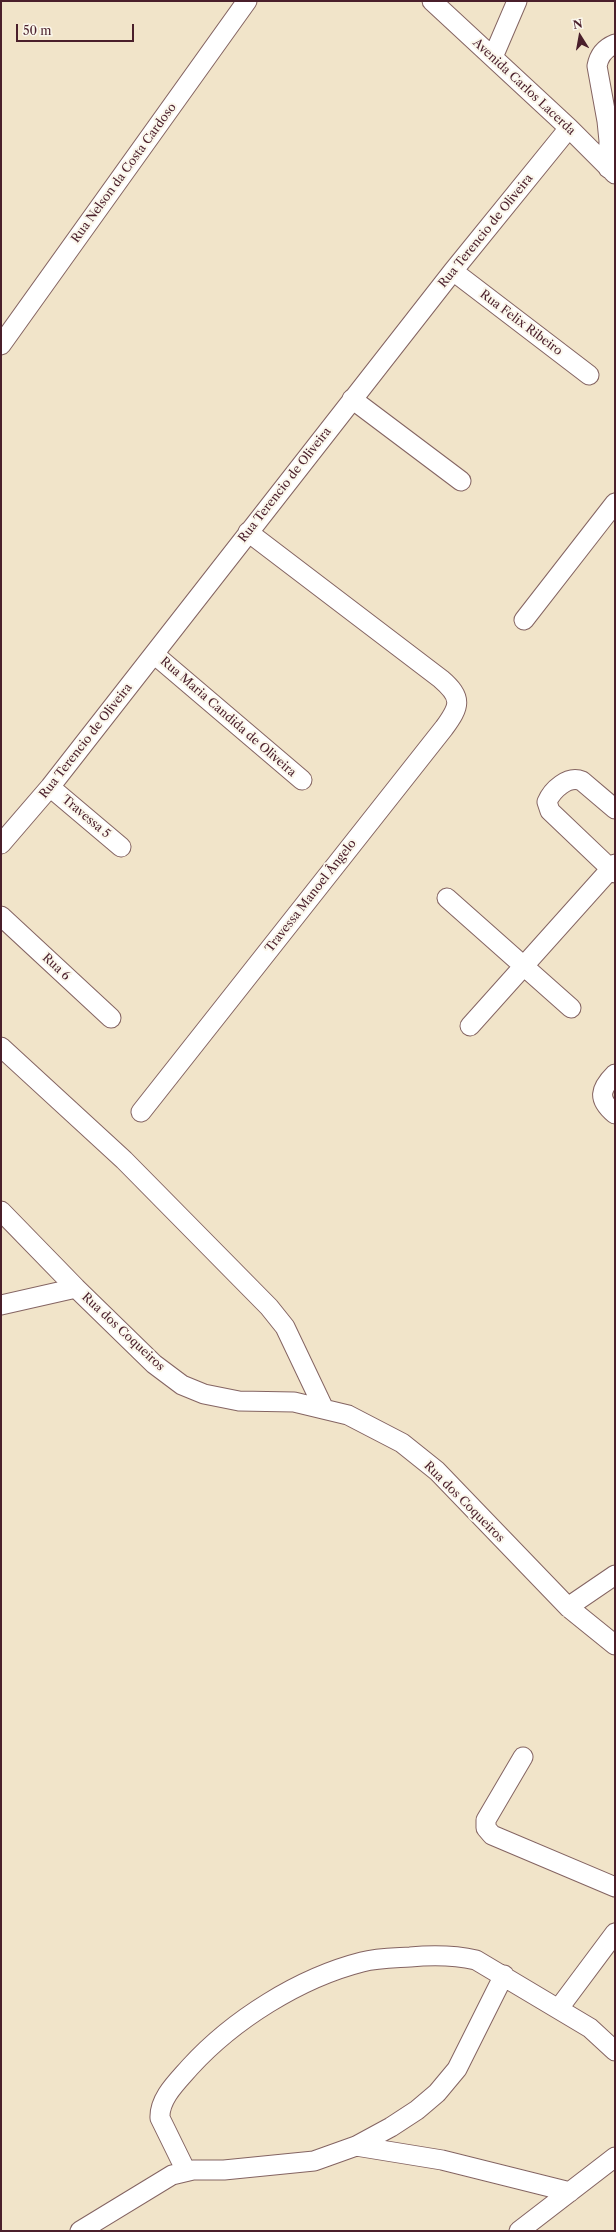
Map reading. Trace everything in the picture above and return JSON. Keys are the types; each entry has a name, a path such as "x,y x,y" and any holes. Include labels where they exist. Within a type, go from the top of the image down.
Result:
{"street":[{"name":"Rua Nelson da Costa Cardoso","path":"1,345 7,325 247,1"},
{"name":"Avenida Carlos Lacerda","path":"432,1 569,128 611,171"},
{"path":"493,57 517,1"},
{"path":"611,171 607,121 597,66 599,58 604,51 615,44"},
{"name":"Rua Terencio de Oliveira","path":"1,844 50,787 352,399 569,128"},
{"name":"Rua Felix Ribeiro","path":"453,271 589,375"},
{"path":"352,399 461,481"},
{"path":"524,620 615,503"},
{"name":"Travessa Manoel Ângelo","path":"141,1112 457,711 458,705 453,691 440,679 248,532"},
{"name":"Rua Maria Candida de Oliveira","path":"154,654 302,780"},
{"path":"470,1026 614,869 550,811 547,802 565,781 576,779 582,781 615,809"},
{"name":"Travessa 5","path":"50,787 122,847"},
{"path":"448,898 523,967 571,1008"},
{"name":"Rua 6","path":"1,916 112,1018"},
{"path":"1,1047 124,1160 269,1307 285,1327 324,1409"},
{"path":"615,1074 605,1084 602,1096 608,1108 615,1114"},
{"name":"Rua dos Coqueiros","path":"1,1210 76,1288 154,1364 182,1385 204,1394 239,1401 294,1402 348,1415 371,1425 402,1443 437,1471 568,1607 615,1645"},
{"path":"1,1305 76,1288"},
{"path":"568,1607 615,1575"},
{"path":"523,1757 486,1820 486,1828 492,1835 615,1887"},
{"path":"558,2008 615,1933"},
{"path":"186,2171 160,2118 159,2110 164,2099 177,2081 200,2057 251,2013 303,1985 346,1967 377,1959 433,1955 464,1957 484,1963 590,2028 615,2051"},
{"path":"80,2231 172,2175 186,2171 283,2165 314,2161 356,2146 417,2110 437,2093 457,2069 504,1975"},
{"path":"356,2146 442,2160 570,2192"},
{"path":"520,2231 615,2157"}]}
